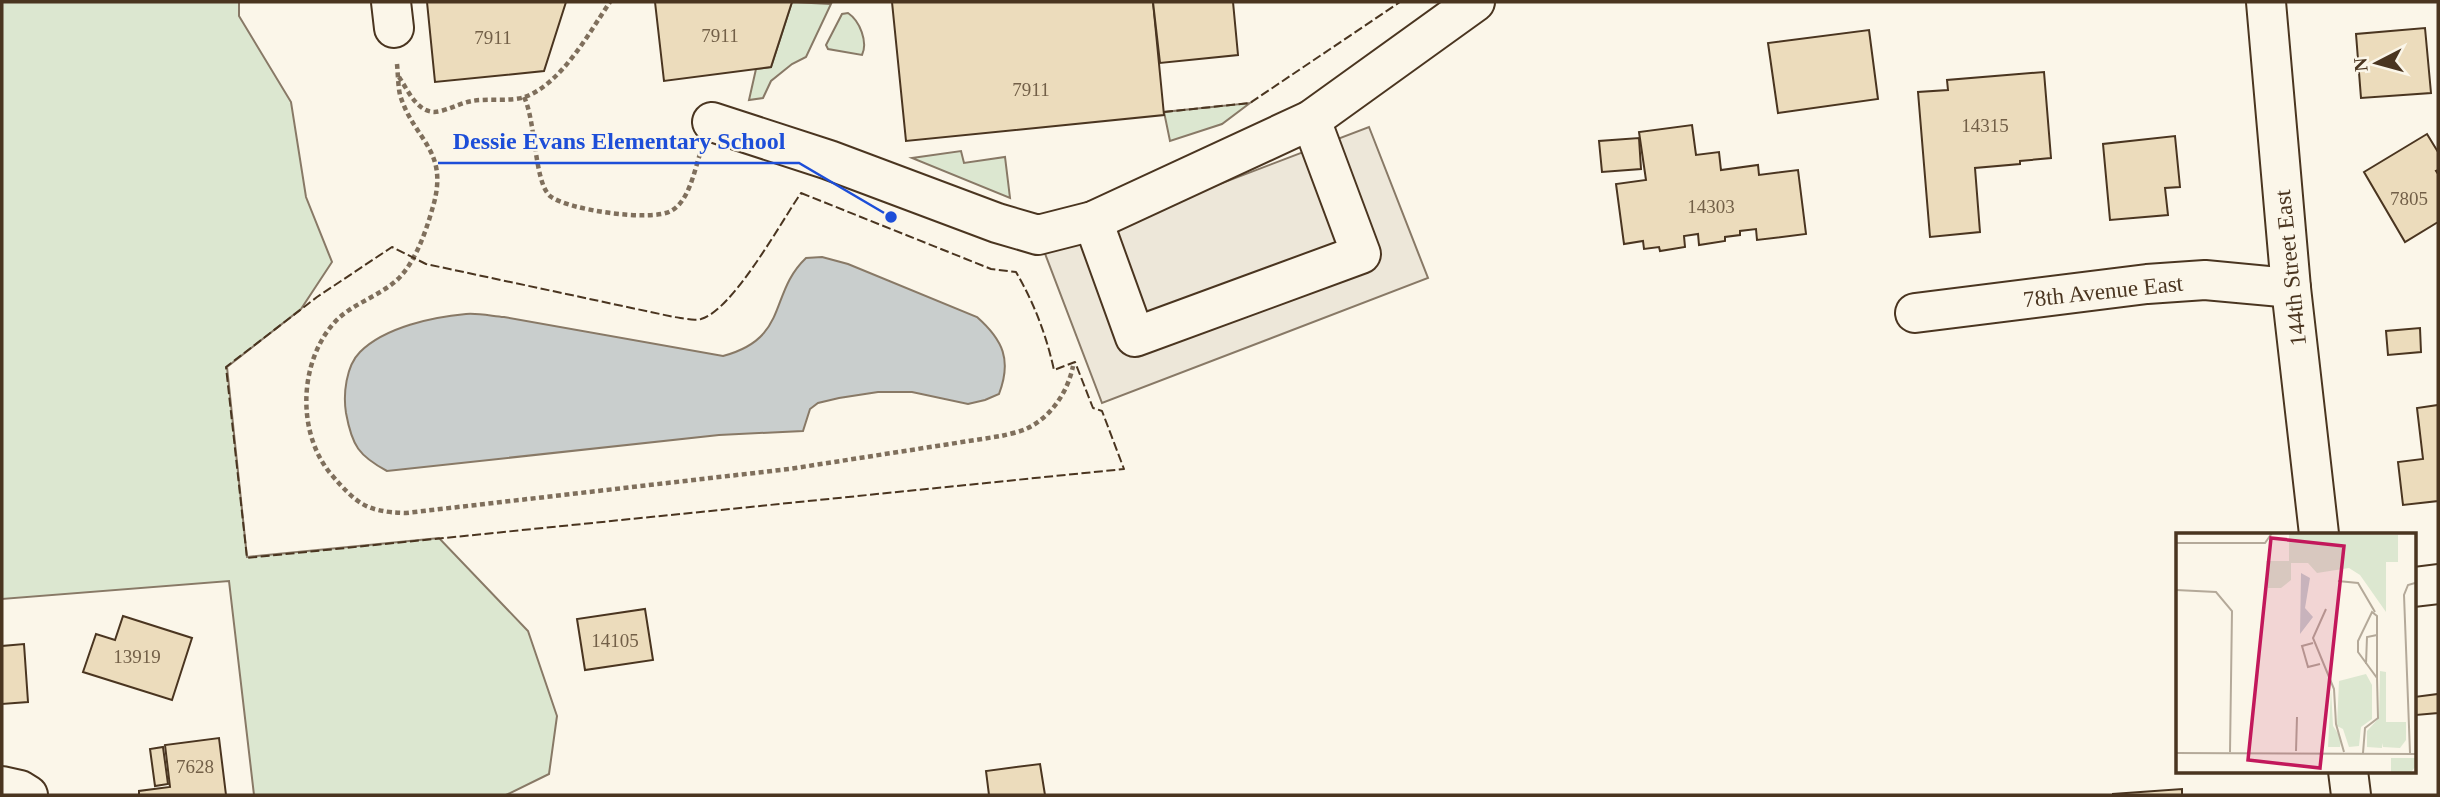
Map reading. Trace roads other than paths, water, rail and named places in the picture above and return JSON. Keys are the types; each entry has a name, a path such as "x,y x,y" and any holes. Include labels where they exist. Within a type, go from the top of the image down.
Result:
{"street":[{"path":"712,122 829,160 997,223 1038,235 1093,221 1311,120 1475,2"},
{"name":"144th Street East","path":"2266,2 2291,288 2319,533"},
{"path":"1093,221 1135,337 1361,254 1311,120"},
{"name":"78th Avenue East","path":"1916,313 2147,284 2205,280 2291,288"},
{"path":"2416,587 2438,584"},
{"path":"2348,772 2351,795"},
{"path":"2,786 20,790 28,795"}],"place":[{"name":"Dessie Evans Elementary School","path":"891,217"}]}
